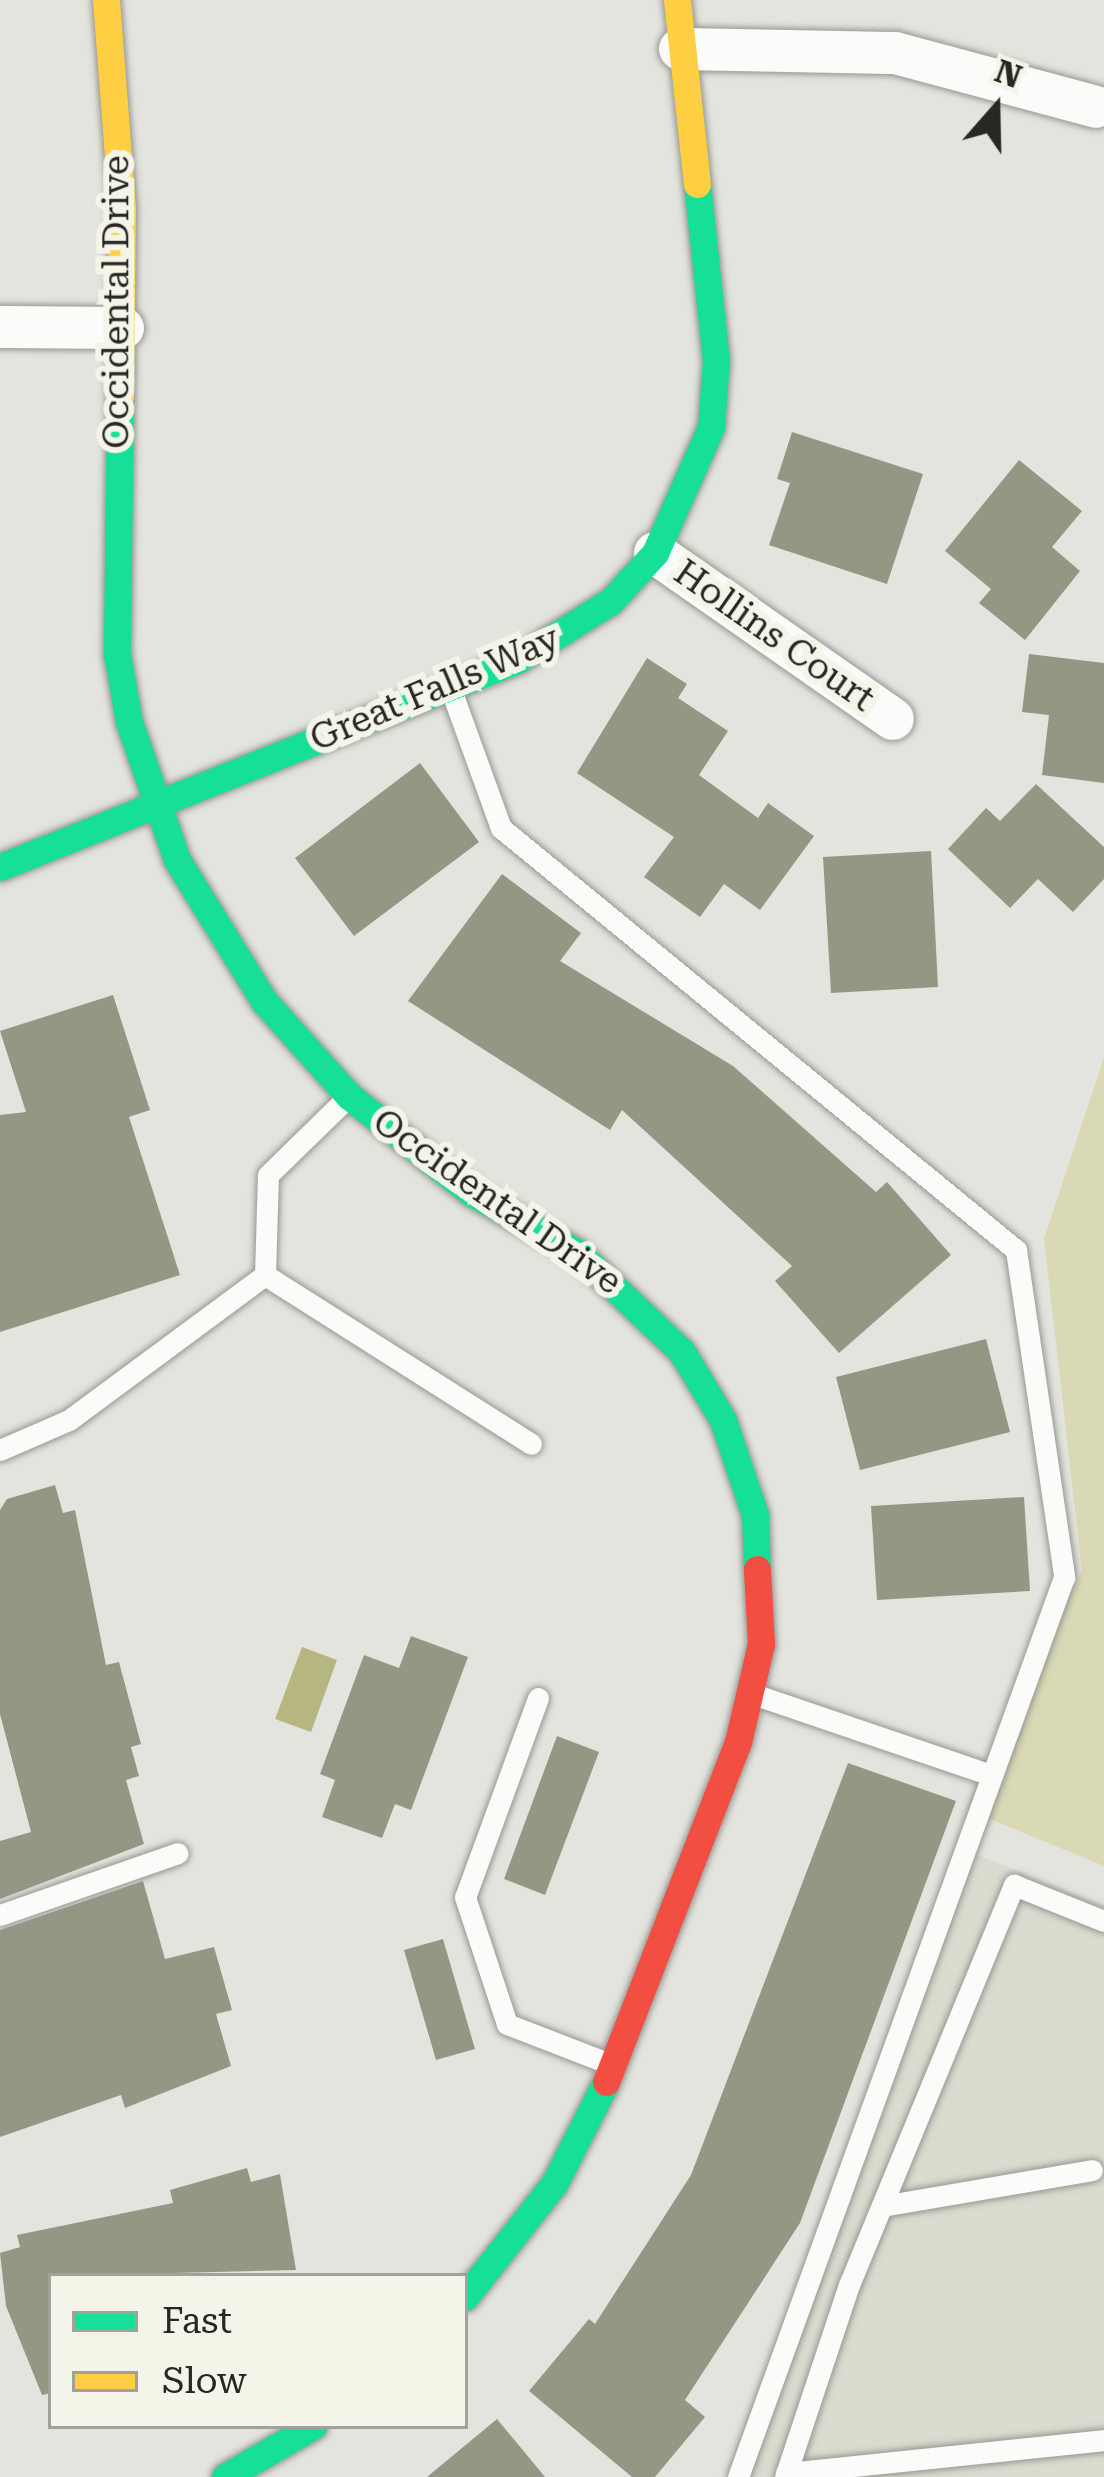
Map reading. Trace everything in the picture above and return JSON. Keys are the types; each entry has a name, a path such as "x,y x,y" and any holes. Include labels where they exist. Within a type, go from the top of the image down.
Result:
{"street":[{"name":"Occidental Drive","path":"106,0 124,328 112,574 125,700 154,805 216,931 349,1096 426,1160 634,1298 702,1381 755,1515 762,1565 753,1694 616,2066 554,2184 468,2293"},
{"name":"Great Falls Way","path":"0,867 450,687 567,634 655,554 711,427 716,361 677,0"},
{"path":"680,49 895,53 1096,107"},
{"path":"0,327 124,328"},
{"name":"Hollins Court","path":"655,554 893,719"},
{"path":"225,2477 308,2429"}],"lane":[{"path":"450,687 501,828 1016,1250 1064,1576 737,2477"},
{"path":"265,1275 268,1175 349,1096"},
{"path":"265,1275 531,1444"},
{"path":"0,1450 69,1420 265,1275"},
{"path":"753,1694 992,1774"},
{"path":"538,1698 466,1897 507,2024 616,2066"},
{"path":"0,1915 178,1853"},
{"path":"1104,1921 1014,1885 882,2206 785,2475 1104,2440"},
{"path":"882,2206 1092,2170"}],"shaded area":[{"path":"1104,1057 1104,1866 966,1809 1082,1570 1044,1239"},
{"path":"302,1647 337,1660 311,1732 275,1719"},
{"path":"970,1852 1104,1905 1104,2477 747,2477"}],"building":[{"path":"792,432 923,474 887,584 769,545 790,483 777,479"},
{"path":"1019,460 1082,511 1052,547 1080,571 1025,640 979,603 991,589 945,551"},
{"path":"1029,654 1104,663 1104,783 1042,775 1049,715 1022,712"},
{"path":"647,658 687,684 678,698 728,731 699,775 758,818 768,803 814,836 760,910 724,884 700,917 644,877 674,837 577,773"},
{"path":"420,763 479,842 354,936 295,858"},
{"path":"1036,784 1104,847 1104,879 1073,912 1038,879 1010,908 948,849 986,808 1000,821"},
{"path":"931,851 938,987 831,993 823,857"},
{"path":"502,874 581,933 560,961 733,1066 876,1192 887,1182 951,1255 839,1353 775,1281 792,1266 622,1110 610,1130 408,1001"},
{"path":"113,995 150,1110 129,1117 180,1275 0,1332 0,1115 26,1112 0,1031"},
{"path":"986,1339 1010,1432 860,1470 836,1377"},
{"path":"55,1485 63,1513 75,1510 106,1665 119,1662 141,1744 131,1747 139,1776 126,1780 144,1844 0,1899 0,1841 31,1832 0,1714 0,1510 7,1499"},
{"path":"1024,1497 1030,1591 877,1600 871,1506"},
{"path":"411,1636 468,1657 411,1810 395,1804 382,1838 322,1817 335,1780 320,1774 364,1655 399,1668"},
{"path":"557,1736 599,1752 545,1895 504,1879"},
{"path":"848,1763 956,1801 800,2223 685,2400 705,2417 655,2477 632,2477 529,2391 589,2319 595,2324 691,2175"},
{"path":"143,1881 165,1959 214,1947 232,2010 216,2014 231,2066 125,2108 121,2095 0,2137 0,1930"},
{"path":"443,1939 475,2049 436,2060 404,1950"},
{"path":"247,2168 251,2182 280,2174 296,2270 48,2273 48,2394 42,2395 6,2306 0,2253 20,2247 17,2235 173,2203 170,2190"},
{"path":"497,2419 545,2477 427,2477"}],"traffic: fast":[{"path":"0,867 517,660 611,601 655,553 711,427 716,361 697,184"},
{"path":"120,397 117,654 129,722 177,860 264,1001 349,1096 472,1193 578,1253 682,1352 723,1420 755,1515 757,1569"},
{"path":"468,2293 554,2184 606,2082"},
{"path":"225,2477 308,2429"}],"traffic: slow":[{"path":"106,0 122,208 120,397"},
{"path":"677,0 697,184"}],"traffic: jam":[{"path":"606,2082 738,1742 761,1644 757,1569"}]}
